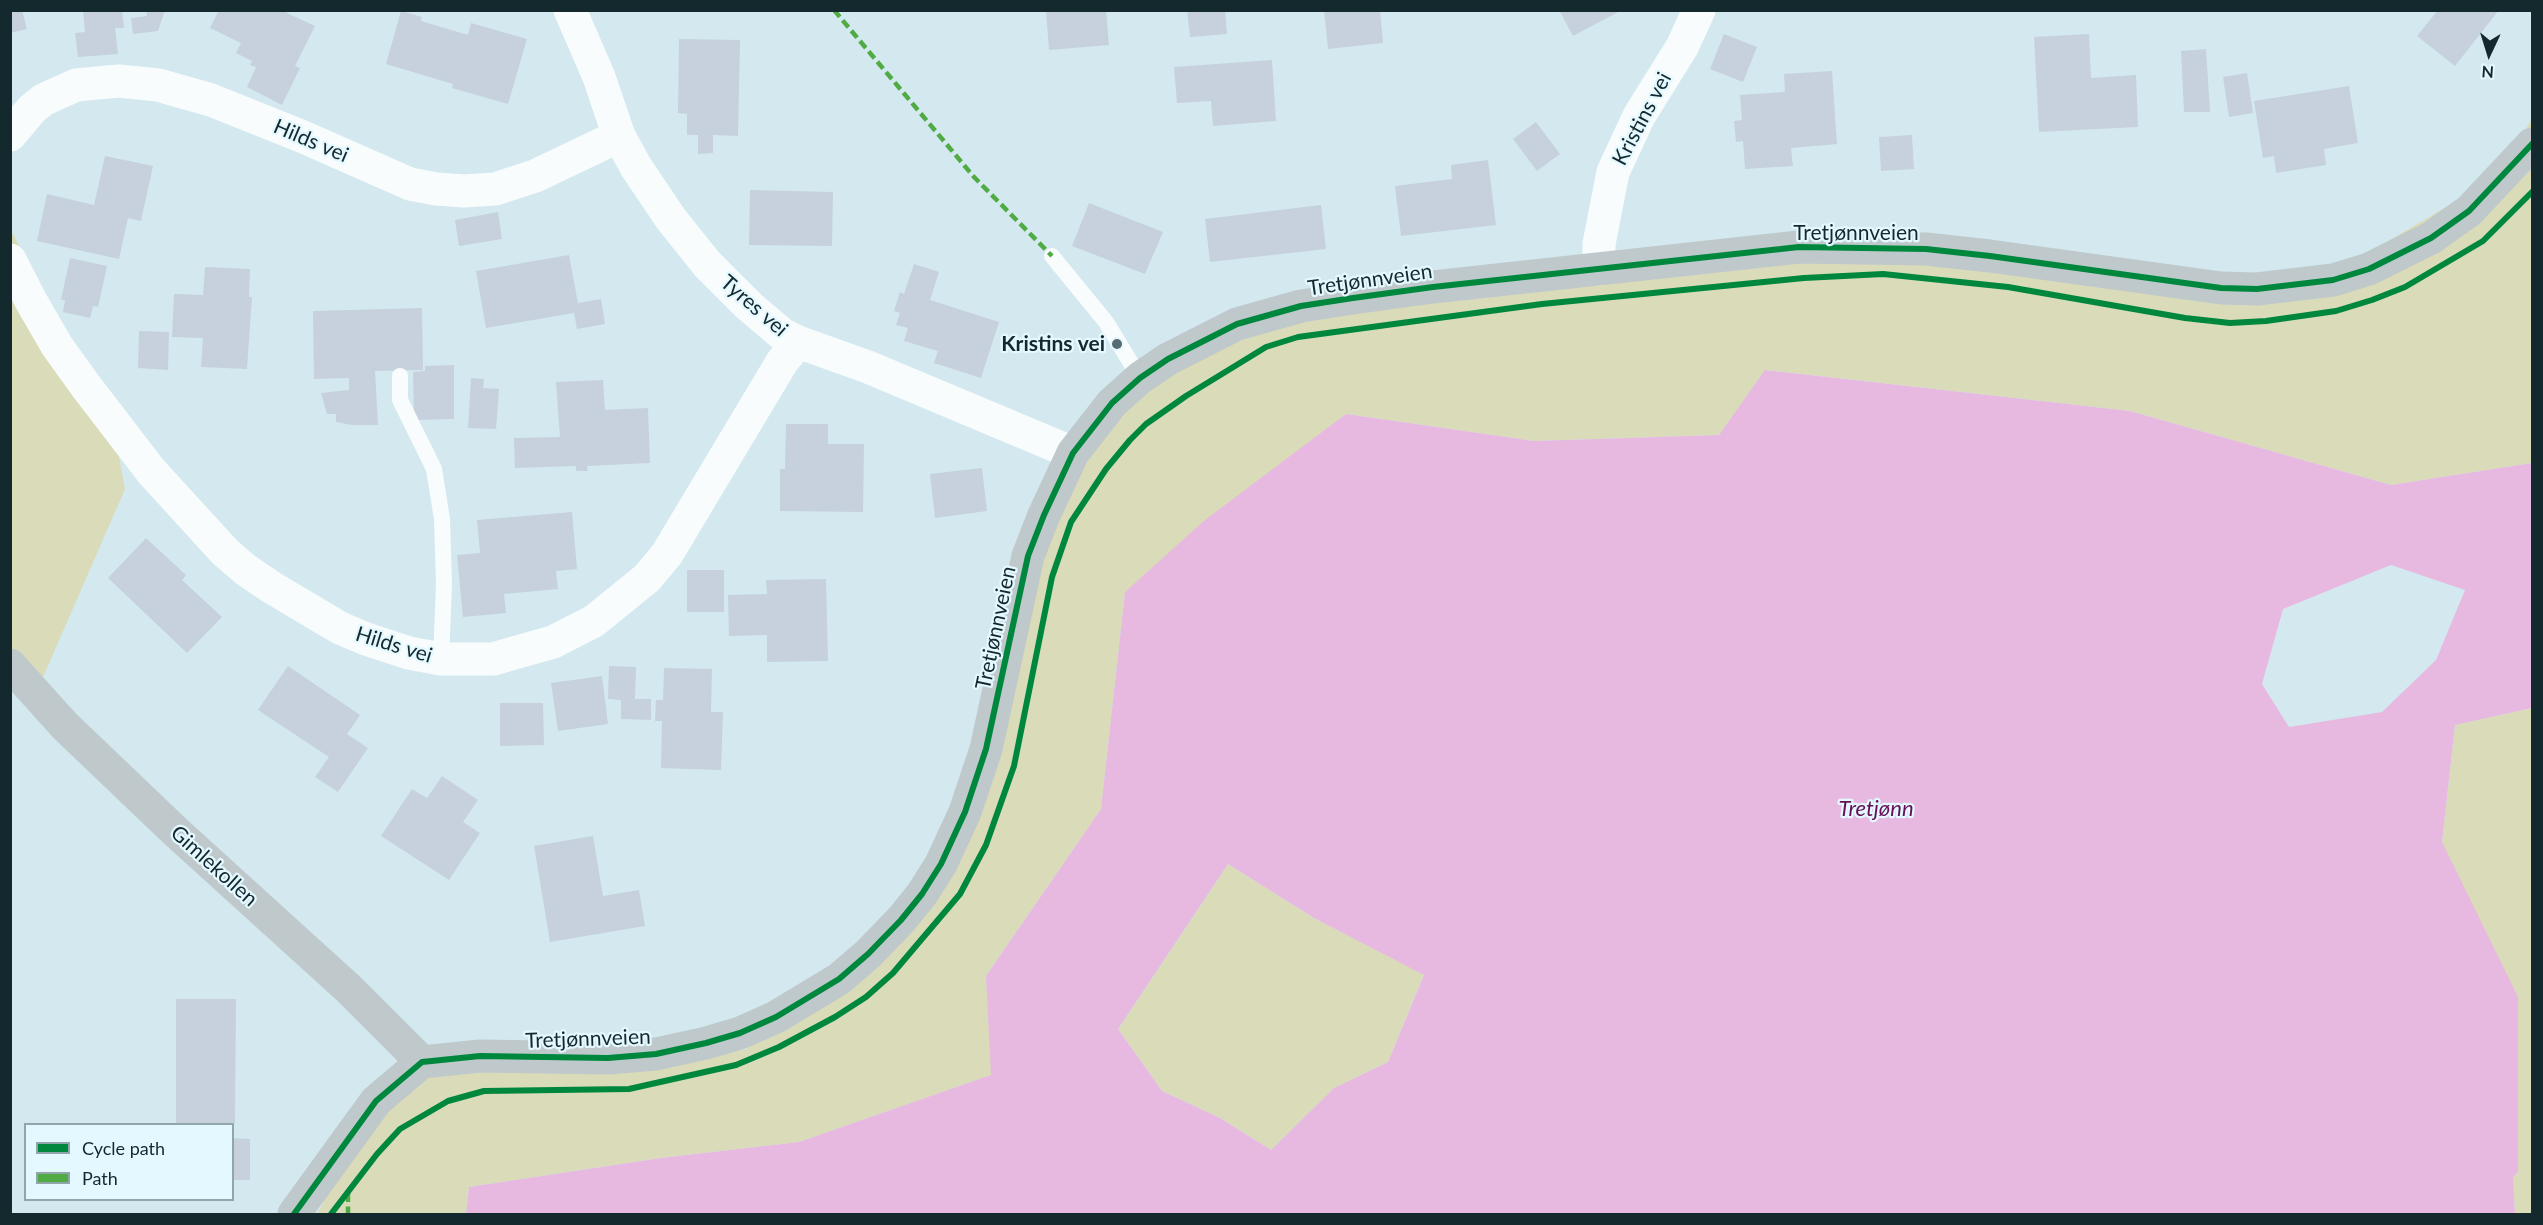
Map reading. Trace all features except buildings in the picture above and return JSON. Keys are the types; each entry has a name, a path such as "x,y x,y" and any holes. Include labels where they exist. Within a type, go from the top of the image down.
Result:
{"street":[{"name":"Tyres vei","path":"570,10 599,77 619,135 636,167 665,210 707,264 749,306 782,334 798,342 868,367 1073,453"},
{"name":"Kristins vei","path":"1599,269 1599,244 1613,172 1639,116 1682,47 1698,10"},
{"name":"Hilds vei","path":"10,135 32,109 43,100 76,85 119,81 158,86 221,104 410,184 464,191 495,189 535,176 619,135"},
{"name":"Tretjønnveien","path":"422,1062 480,1056 608,1058 656,1054 706,1043 740,1033 776,1017 839,979 868,954 922,894 941,864 965,812 986,748 1028,556 1073,453 1112,403 1140,378 1168,359 1237,324 1301,306 1432,287 1748,251 1843,246 1926,249 1990,256 2221,288 2257,289 2334,280 2369,269 2431,238 2469,211 2532,144"},
{"name":"Hilds vei","path":"10,260 52,337 85,385 151,471 225,552 271,587 340,628 398,650 441,659 493,659 553,642 594,621 647,578 667,554 782,362 798,342"},
{"name":"Gimlekollen","path":"10,665 74,735 176,832 341,982 422,1062"},
{"path":"294,1215 376,1101 422,1062"}],"lane":[{"path":"1052,256 1106,322 1140,378"},
{"path":"400,376 400,400 434,469 442,519 444,584 441,659"}],"green space":[{"path":"2532,119 2532,463 2391,485 2130,411 1766,370 1719,435 1534,441 1346,414 1125,592 1101,809 986,976 992,1075 799,1142 661,1158 469,1187 466,1214 317,1214 394,1072 514,1055 745,1050 917,918 1054,482 1150,351 1378,299 1831,235 2295,296 2497,177"},
{"path":"10,229 111,412 125,489 37,691 11,662"},
{"path":"2532,708 2532,1214 2515,1214 2513,1177 2518,1172 2442,842 2455,725"},
{"path":"1228,864 1314,918 1424,974 1388,1062 1334,1088 1271,1150 1220,1118 1162,1091 1118,1029"}],"water":[{"name":"Tretjønn","path":"1765,370 2130,411 2391,485 2532,463 2532,708 2455,725 2442,842 2518,997 2518,1172 2513,1177 2515,1214 466,1214 469,1187 661,1158 799,1142 991,1075 986,976 1101,809 1125,592 1205,520 1346,414 1534,441 1719,435","holes":["2391,565 2465,590 2436,660 2382,712 2289,727 2262,684 2283,609","1228,864 1314,918 1424,975 1388,1062 1334,1088 1271,1150 1220,1118 1162,1091 1118,1029"]}],"marked path":[{"path":"834,10 974,177 1052,256"},
{"path":"348,1193 348,1214"}],"cycle path":[{"path":"294,1214 376,1101 422,1062 480,1056 608,1058 656,1054 706,1043 740,1033 776,1017 839,979 868,954 922,894 941,864 965,812 986,749 1028,556 1073,453 1112,403 1140,378 1168,359 1237,324 1301,306 1433,287 1799,247 1926,249 2221,288 2257,289 2333,280 2369,269 2431,238 2469,211 2532,144"},
{"path":"331,1214 377,1154 400,1129 448,1101 484,1091 629,1089 736,1065 779,1047 835,1017 866,997 893,973 960,894 986,845 1014,766 1052,577 1071,522 1106,469 1146,424 1186,396 1266,347 1298,337 1542,304 1804,278 1883,274 2008,287 2185,318 2230,323 2266,321 2336,311 2405,287 2483,241 2532,192"}],"place":[{"name":"Kristins vei","path":"1117,344"}]}
